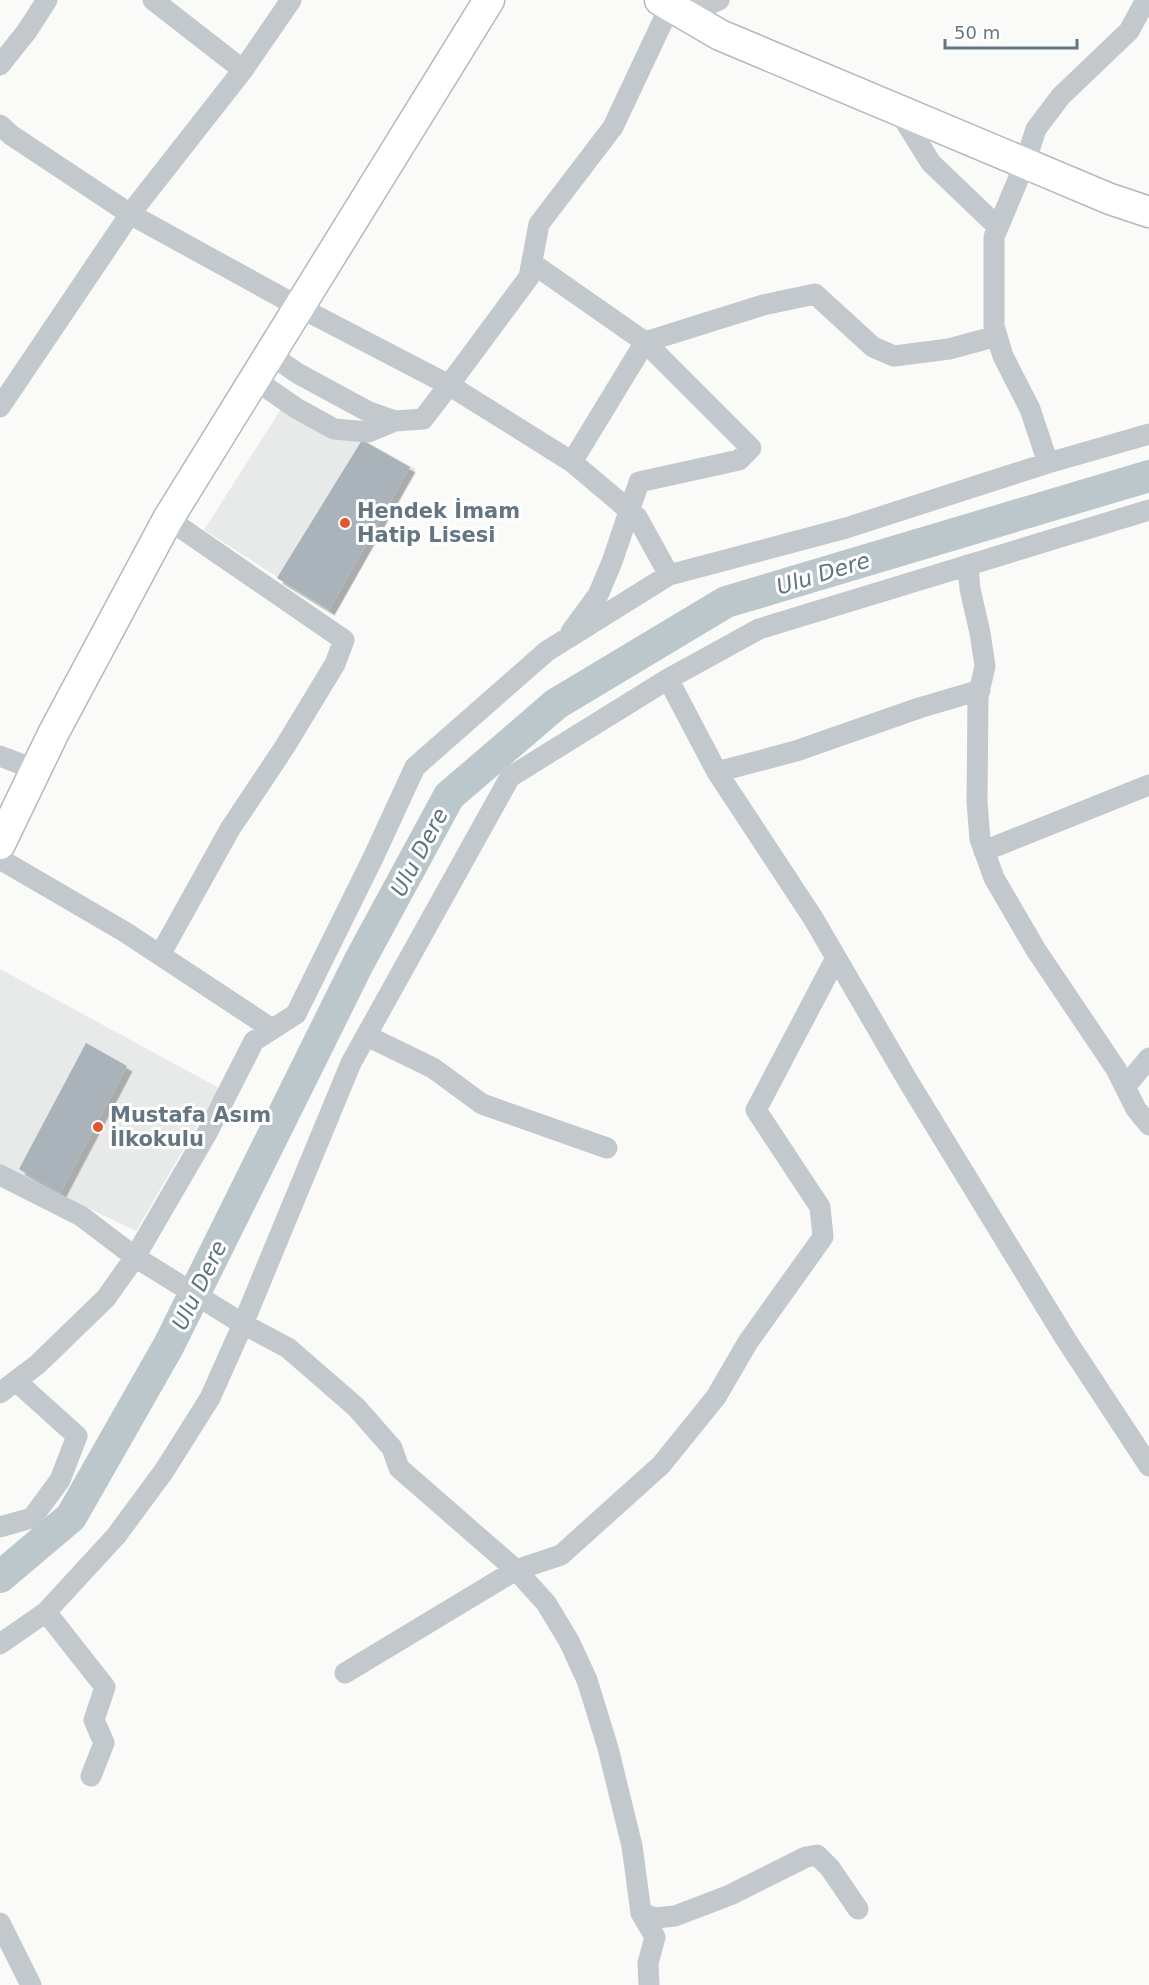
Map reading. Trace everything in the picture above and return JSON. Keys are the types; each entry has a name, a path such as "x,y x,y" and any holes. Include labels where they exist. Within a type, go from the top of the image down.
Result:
{"main road":[{"path":"0,844 36,770 168,519 489,0"},
{"path":"672,7 720,35 1025,164 1110,199 1149,212"}],"street":[{"path":"0,65 27,31 47,0"},
{"path":"153,0 243,70"},
{"path":"0,407 130,214 243,70 291,0"},
{"path":"262,367 296,408 334,429 368,432 395,421 423,419 529,277 539,224 613,127 672,7 719,0"},
{"path":"1048,462 1030,409 1003,356 994,326 994,237 1025,164 1036,129 1060,96 1129,31 1146,0"},
{"path":"898,110 931,162 998,227"},
{"path":"4,136 130,214 298,307 449,386 572,462 637,518 669,575"},
{"path":"532,263 645,342 751,448 739,460 639,482 598,595 566,639"},
{"path":"572,462 645,342 763,305 815,294 873,347 894,356 949,349 997,336"},
{"path":"262,367 297,373 335,395 395,421"},
{"path":"0,1527 32,1518 60,1480 77,1436 8,1387 38,1365 106,1298 135,1257 207,1134 254,1041 296,1014 415,767 547,651 669,575 846,528 1048,462 1149,434"},
{"path":"0,1644 46,1612 116,1536 164,1471 210,1398 351,1063 510,777 668,679 759,629 1149,510"},
{"path":"160,955 230,829 284,748 335,664 344,640 168,519"},
{"path":"968,566 970,589 985,666 980,690 977,802 980,839 994,878 1024,929 1116,1069 1136,1109 1149,1125"},
{"path":"668,679 717,772 813,918 908,1081 1065,1338 1149,1466"},
{"path":"717,772 796,751 919,708 980,690"},
{"path":"0,756 36,770"},
{"path":"984,851 1149,785"},
{"path":"0,860 125,932 272,1029"},
{"path":"345,1673 516,1570 561,1555 661,1464 716,1397 748,1342 823,1237 820,1206 756,1110 836,958"},
{"path":"367,1036 433,1068 482,1104 607,1148"},
{"path":"1125,1087 1149,1058"},
{"path":"0,1175 81,1216 135,1257 243,1324 288,1348 356,1407 392,1448 399,1468 516,1570 546,1603 569,1641 587,1680 624,1806 641,1913 655,1937 648,1963 649,1985"},
{"path":"46,1612 105,1687 93,1720 104,1743 91,1776"},
{"path":"641,1913 655,1918 675,1916 730,1895 806,1857 817,1855 830,1868 858,1909"},
{"path":"0,1923 31,1985"}],"shaded area":[{"path":"288,398 416,469 335,614 204,530"},
{"name":"Mustafa Asım İlkokulu","path":"0,969 219,1088 136,1231 0,1166"}],"building":[{"name":"Hendek İmam Hatip Lisesi","path":"362,440 410,467 329,610 277,578"},
{"path":"86,1043 127,1066 60,1193 19,1169"}],"waterway":[{"name":"Ulu Dere","path":"0,1577 71,1517 169,1345 359,962 449,796 556,704 726,602 1149,476"}],"place":[{"name":"Hendek İmam Hatip Lisesi","path":"345,523"},
{"name":"Mustafa Asım İlkokulu","path":"98,1127"}]}
